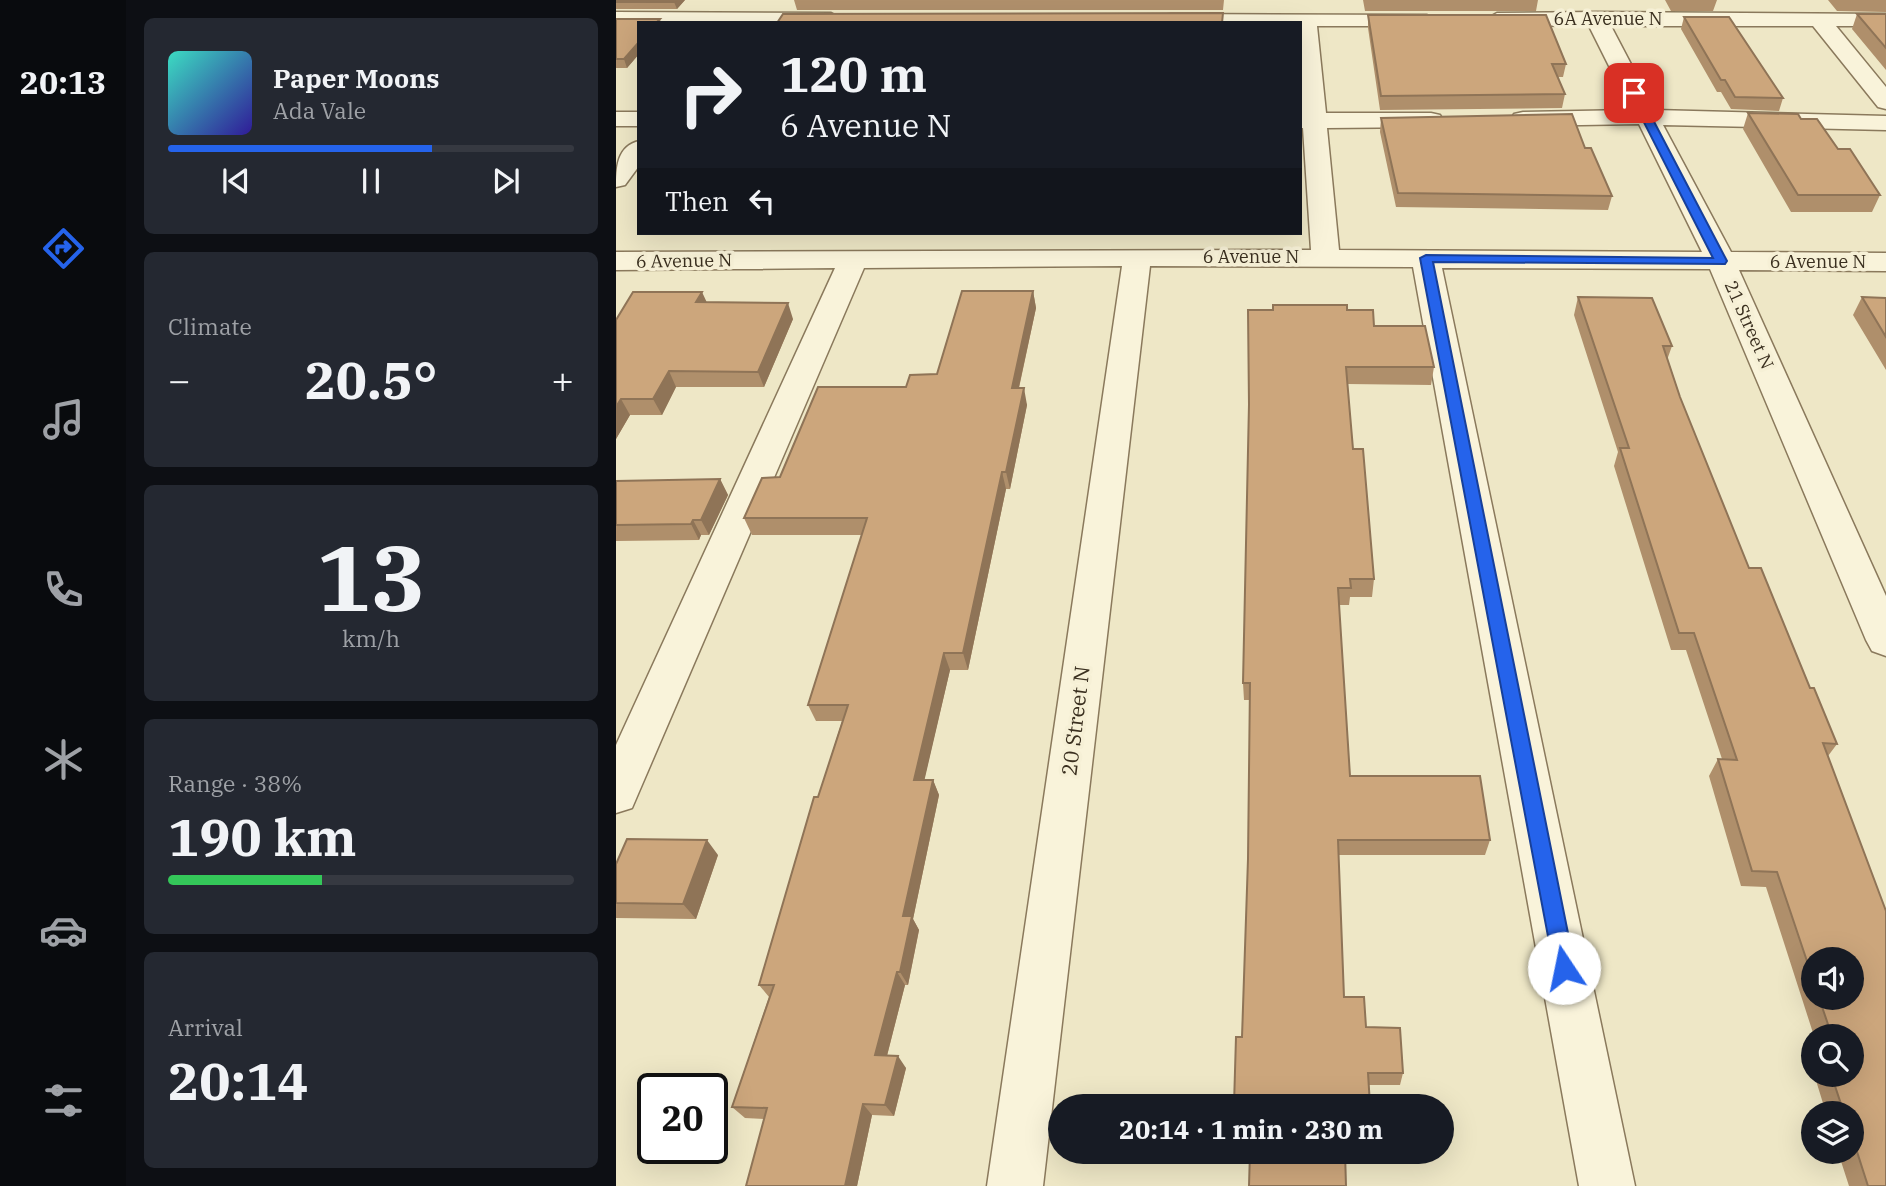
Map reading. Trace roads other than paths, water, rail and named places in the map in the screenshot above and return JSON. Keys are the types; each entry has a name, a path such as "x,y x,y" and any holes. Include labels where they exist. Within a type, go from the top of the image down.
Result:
{"street":[{"path":"731,21 747,0"},
{"path":"1150,20 1275,10 1306,21 1444,20"},
{"path":"616,18 731,21 858,19"},
{"name":"21 Street N","path":"1596,18 1721,261 1886,640"},
{"name":"6A Avenue N","path":"1472,19 1886,20"},
{"path":"1819,20 1886,102"},
{"path":"1306,21 1307,121 1326,258"},
{"path":"1494,119 1647,117 1886,123"},
{"path":"616,119 637,119"},
{"path":"1307,121 1453,120"},
{"path":"616,179 637,151"},
{"name":"6 Avenue N","path":"616,261 1137,257 1886,262"},
{"name":"20 Street N","path":"1015,1186 1137,257"},
{"path":"1426,258 1607,1186"},
{"path":"616,794 853,259"}]}
